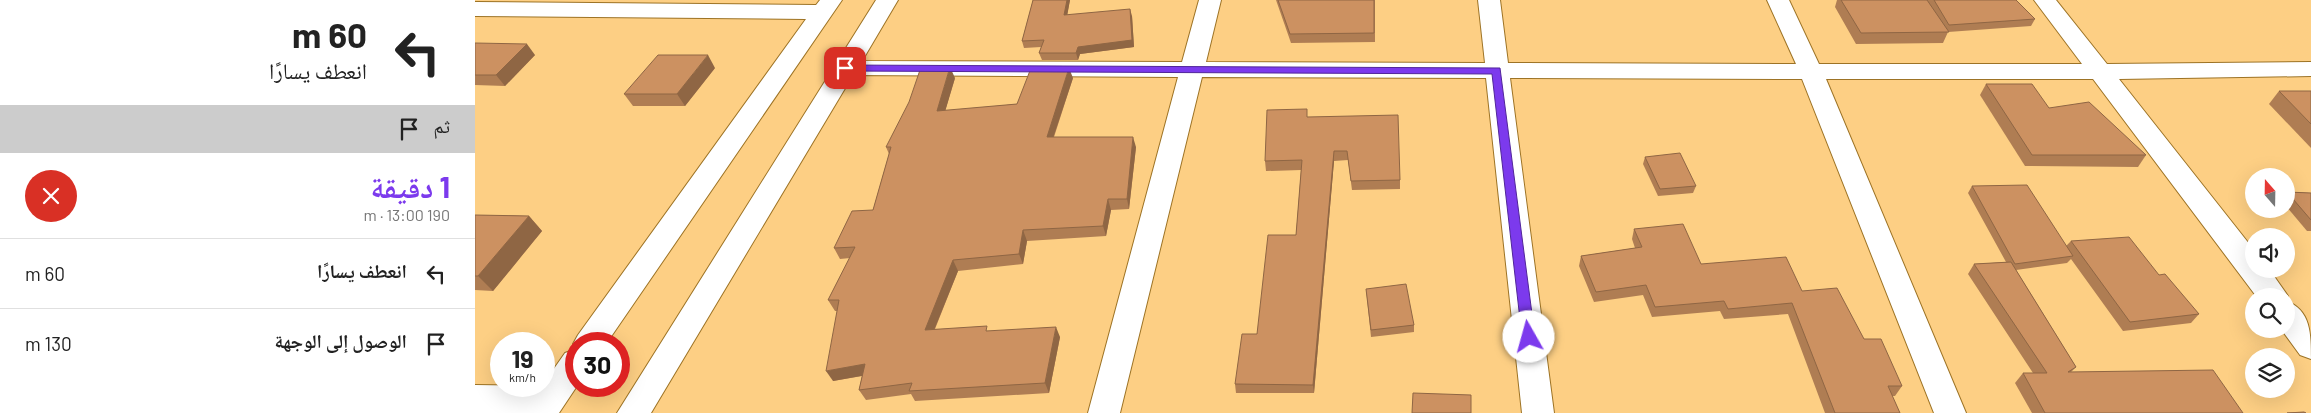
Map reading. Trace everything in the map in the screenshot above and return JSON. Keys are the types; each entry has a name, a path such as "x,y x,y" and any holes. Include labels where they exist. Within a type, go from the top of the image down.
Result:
{"street":[{"path":"633,413 887,0"},
{"path":"1104,413 1210,0"},
{"path":"1489,0 1538,413"},
{"path":"1778,0 1811,71 1950,413"},
{"path":"2045,0 2267,288"},
{"path":"475,9 826,6"},
{"path":"597,332 826,6"},
{"path":"845,68 2102,72 2311,69"},
{"path":"2295,325 2311,346"},
{"path":"475,399 545,407 565,378"}],"building":[{"path":"1033,0 1067,0 1064,15 1130,9 1132,40 1078,47 1076,53 1039,53 1044,40 1022,41"},
{"path":"1278,0 1374,0 1374,33 1290,34"},
{"path":"1841,0 1927,0 1949,32 1861,33"},
{"path":"1934,0 2016,0 2035,19 1949,25"},
{"path":"475,43 527,44 496,75 475,75"},
{"path":"658,55 708,55 677,94 624,94"},
{"path":"921,67 950,67 937,111 1017,104 1031,68 1069,68 1047,137 1133,137 1127,199 1108,199 1103,226 1023,230 1019,254 953,260 925,330 987,326 986,331 1056,327 1045,383 909,391 912,383 859,390 865,364 826,371 839,300 828,300 855,247 834,248 852,211 873,210 891,147 886,147 909,102"},
{"path":"1986,84 2032,84 2049,108 2089,102 2146,155 2032,155"},
{"path":"2279,91 2311,91 2311,124"},
{"path":"1307,109 1307,117 1398,115 1400,180 1351,181 1347,151 1334,151 1313,385 1235,384 1242,334 1257,334 1268,235 1296,235 1302,160 1265,161 1267,110"},
{"path":"1680,153 1696,186 1660,189 1645,157"},
{"path":"2027,185 2073,256 2015,264 1972,186"},
{"path":"2295,192 2311,193 2311,220 2295,201"},
{"path":"475,215 529,216 478,276 475,276"},
{"path":"1683,224 1701,264 1786,257 1802,291 1837,288 1864,339 1881,339 1902,386 1888,386 1900,413 1835,413 1792,303 1728,309 1724,301 1655,307 1646,285 1596,292 1581,256 1642,247 1634,229"},
{"path":"2129,237 2159,275 2165,274 2199,314 2130,322 2071,241"},
{"path":"2011,262 2076,367 2068,372 2213,370 2243,413 2045,413 2023,373 2047,373 1974,264"},
{"path":"1406,284 1414,325 1371,330 1366,289"},
{"path":"1413,393 1471,395 1471,413 1412,413"}],"route":[{"path":"845,68 1497,71 1529,337"}]}
